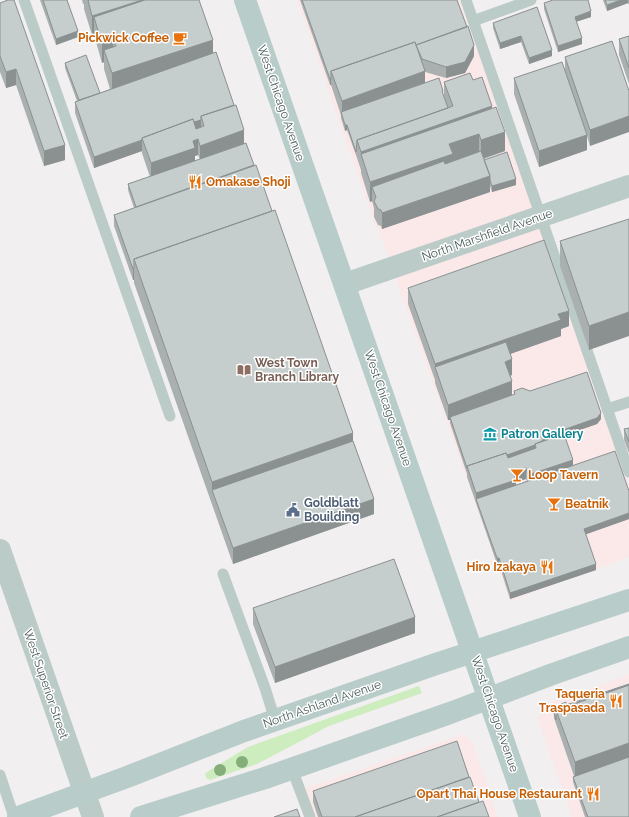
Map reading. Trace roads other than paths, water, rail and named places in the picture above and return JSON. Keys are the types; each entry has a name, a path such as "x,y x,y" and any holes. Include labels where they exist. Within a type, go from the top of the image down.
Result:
{"main road":[{"name":"West Chicago Avenue","path":"246,0 530,817"},
{"name":"North Ashland Avenue","path":"18,817 244,731 418,670 629,600"},
{"path":"141,817 265,778 450,714 550,675 629,647"}],"street":[{"name":"North Marshfield Avenue","path":"345,284 629,186"},
{"name":"West Superior Street","path":"0,550 93,817"}],"lane":[{"path":"24,0 170,416"},
{"path":"466,0 629,472"},
{"path":"473,21 531,0"},
{"path":"607,409 629,402"},
{"path":"223,574 265,688 275,720"},
{"path":"292,768 310,817"},
{"path":"0,775 14,817"}],"place":[{"name":"Pickwick Coffee","path":"180,38"},
{"name":"Omakase Shoji","path":"195,182"},
{"name":"West Town Branch Library","path":"244,370"},
{"name":"Patron Gallery","path":"490,434"},
{"name":"Loop Tavern","path":"517,475"},
{"name":"Beatnik","path":"554,504"},
{"name":"Goldblatt Bouilding","path":"293,510"},
{"name":"Hiro Izakaya","path":"547,567"},
{"name":"Taqueria Traspasada","path":"616,701"},
{"name":"Opart Thai House Restaurant","path":"593,794"}]}
